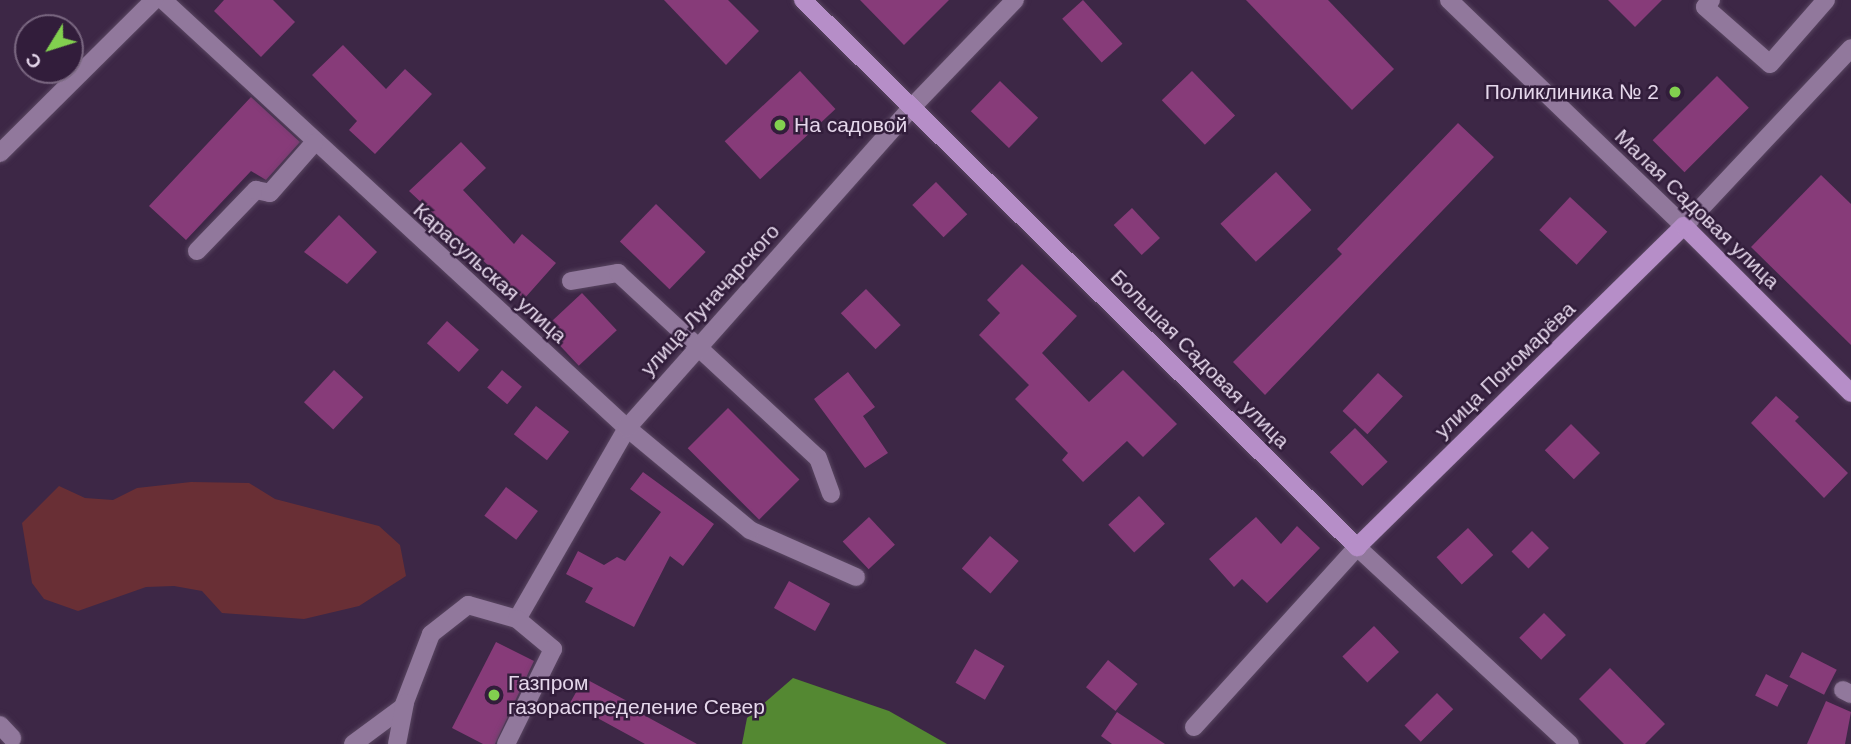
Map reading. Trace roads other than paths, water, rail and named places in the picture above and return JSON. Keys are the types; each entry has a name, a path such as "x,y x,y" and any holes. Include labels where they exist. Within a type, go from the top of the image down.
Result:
{"main road":[{"name":"Большая Садовая улица","path":"803,0 1357,547"},
{"name":"Малая Садовая улица","path":"1684,226 1851,393"},
{"name":"улица Пономарёва","path":"1357,547 1684,226"}],"street":[{"path":"0,153 154,0"},
{"name":"Карасульская улица","path":"163,0 314,143 626,428"},
{"name":"улица Луначарского","path":"626,428 913,106 1015,0"},
{"name":"Малая Садовая улица","path":"1449,0 1684,226"},
{"path":"1710,0 1705,7 1770,64 1826,0"},
{"name":"улица Пономарёва","path":"1684,226 1851,48"},
{"path":"197,251 256,190 270,193 314,143"},
{"path":"571,281 618,273 818,458 831,494"},
{"path":"517,619 626,428 750,530 856,577"},
{"name":"улица Пономарёва","path":"1194,727 1357,547"},
{"name":"Большая Садовая улица","path":"1357,547 1570,744"},
{"path":"353,744 402,707 431,634 468,605 517,619 553,649 506,744"},
{"path":"397,744 406,698"}],"place":[{"name":"Поликлиника № 2","path":"1675,92"},
{"name":"На садовой","path":"780,125"},
{"name":"Газпром газораспределение Север","path":"494,695"}]}
